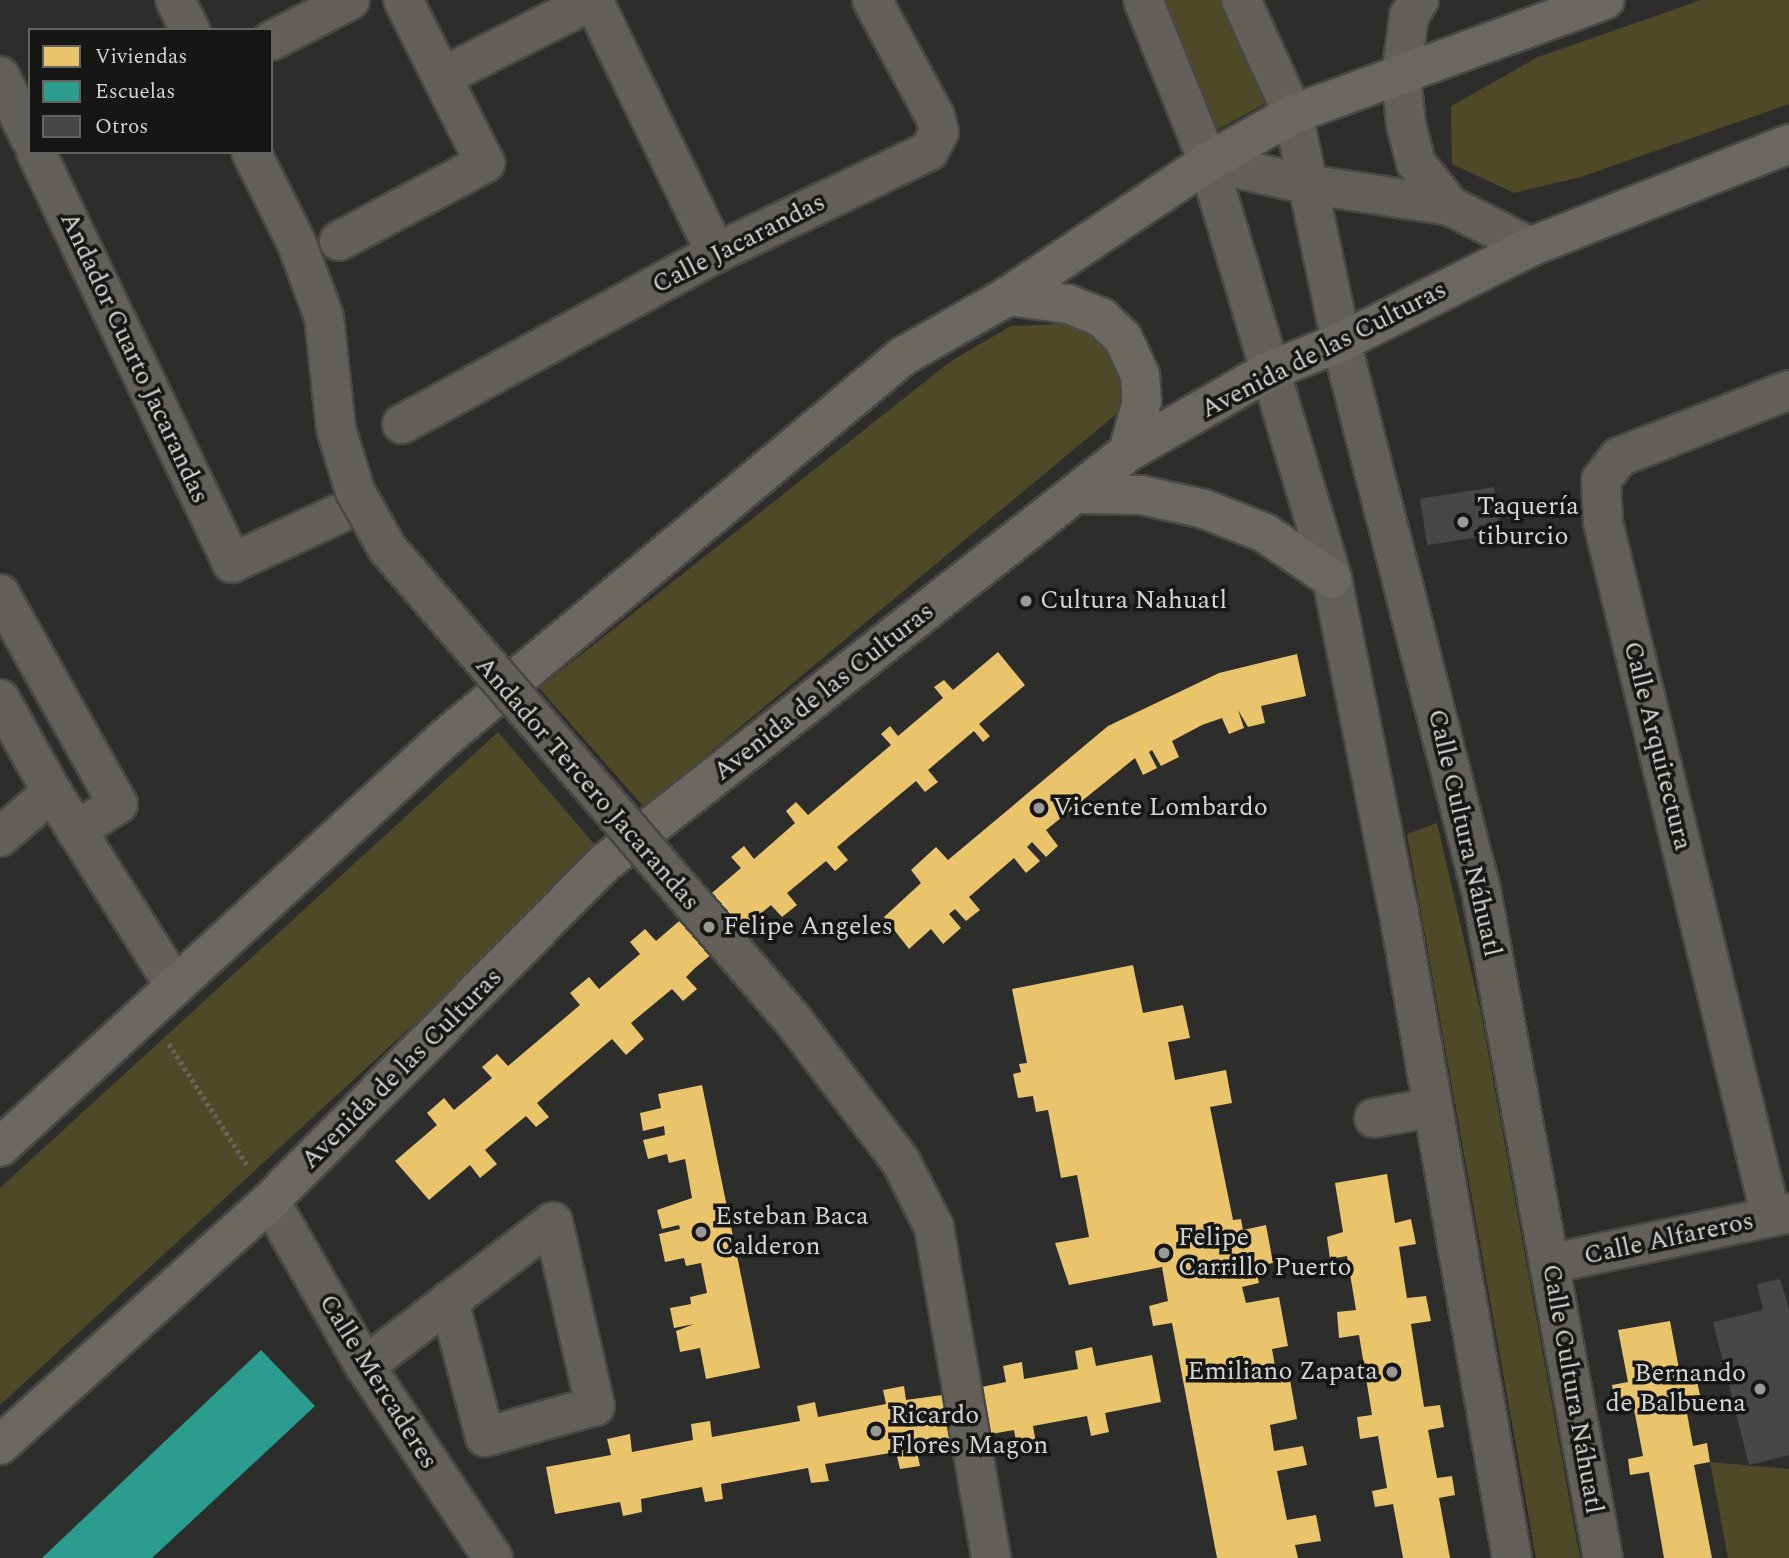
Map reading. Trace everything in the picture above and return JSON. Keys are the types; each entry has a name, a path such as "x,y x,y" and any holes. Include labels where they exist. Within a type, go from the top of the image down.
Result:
{"main road":[{"path":"0,1147 444,739 903,356 1008,296 1208,162 1293,114 1401,75 1478,43 1605,0"},
{"name":"Avenida de las Culturas","path":"0,1446 271,1202 606,862 1128,452 1267,372 1340,342 1530,247 1789,144"},
{"path":"1008,296 1068,304 1101,317 1123,338 1140,374 1142,401 1128,452"},
{"path":"1076,494 1141,495 1204,509 1265,533 1332,579"}],"street":[{"path":"175,0 189,28"},
{"path":"273,40 350,0"},
{"path":"339,241 485,163 403,0"},
{"path":"442,78 593,0 716,253"},
{"name":"Calle Jacarandas","path":"402,424 716,253 929,150 939,132 936,116 872,0"},
{"path":"1143,0 1208,162 1267,372 1332,579 1398,908 1430,1108 1512,1558"},
{"name":"Calle Cultura Náhuatl","path":"1241,0 1293,114 1340,342 1481,890 1603,1558"},
{"path":"1419,0 1409,16 1401,75 1406,125 1416,163 1450,206"},
{"path":"0,76 28,134"},
{"name":"Andador Cuarto Jacarandas","path":"37,154 232,563 338,514"},
{"name":"Andador Tercero Jacarandas","path":"252,154 297,244 324,317 337,429 355,491 387,548 793,1020 901,1162 934,1227 991,1558"},
{"path":"1208,162 1306,184 1450,206 1530,247"},
{"name":"Calle Arquitectura","path":"1780,1215 1603,522 1601,480 1619,457 1789,390"},
{"path":"0,594 118,804 76,831"},
{"path":"0,699 76,831 161,998"},
{"path":"0,837 52,792"},
{"path":"1374,1118 1430,1108"},
{"name":"Calle Mercaderes","path":"271,1202 365,1366 493,1558"},
{"name":"Calle Alfareros","path":"1549,1264 1780,1215"},
{"path":"365,1366 449,1301 553,1222 595,1406 485,1437 449,1301"}],"path":[{"path":"161,998 271,1202"}],"shaded area":[{"path":"1157,0 1225,0 1271,100 1210,134"},
{"path":"1701,0 1789,0 1789,104 1581,177 1514,193 1452,164 1451,106 1538,57"},
{"path":"1093,323 1133,387 1115,415 644,807 539,688 951,361 1011,326"},
{"path":"498,732 601,852 0,1405 0,1188"},
{"path":"1437,823 1481,1013 1580,1558 1536,1558 1407,834"},
{"path":"1710,1462 1789,1469 1789,1558 1728,1558"}],"building: Viviendas":[{"name":"Felipe Angeles","path":"998,652 1025,685 979,724 990,736 983,742 974,731 928,770 938,782 925,792 916,781 837,847 848,860 835,871 826,861 787,893 797,905 782,917 771,905 695,968 686,977 697,989 683,1001 672,989 631,1023 644,1039 626,1055 612,1039 537,1103 549,1117 536,1127 526,1116 485,1150 497,1164 480,1178 470,1165 429,1200 395,1161 437,1125 427,1113 444,1098 454,1110 492,1078 482,1067 497,1054 508,1066 580,1005 570,993 589,977 599,989 640,954 630,942 645,929 656,941 741,868 731,857 744,846 754,859 795,823 786,811 796,802 808,815 891,745 881,734 890,726 898,736 943,698 934,687 944,680 953,690"},
{"name":"Vicente Lombardo","path":"1297,654 1306,696 1261,706 1265,723 1248,727 1238,710 1244,728 1229,734 1222,718 1202,725 1172,741 1179,757 1161,766 1152,750 1149,752 1157,768 1143,775 1135,758 1046,830 1058,846 1046,857 1032,842 1027,847 1040,861 1026,873 1014,858 969,897 980,910 966,921 955,909 949,914 961,928 943,944 931,929 909,949 884,917 921,883 911,870 936,847 948,860 1108,726 1219,673"},
{"name":"Felipe Carrillo Puerto","path":"1133,965 1143,1013 1183,1005 1190,1038 1168,1042 1175,1080 1226,1070 1232,1103 1210,1107 1233,1220 1241,1219 1243,1230 1266,1225 1273,1263 1255,1266 1259,1283 1242,1287 1246,1303 1279,1297 1288,1346 1272,1349 1276,1372 1288,1369 1297,1419 1270,1425 1274,1451 1303,1446 1307,1465 1277,1471 1287,1520 1316,1515 1321,1541 1295,1545 1298,1558 1217,1558 1172,1323 1153,1326 1149,1306 1168,1301 1162,1267 1069,1285 1055,1243 1089,1237 1077,1175 1061,1178 1048,1110 1036,1112 1033,1096 1018,1098 1013,1074 1021,1072 1019,1064 1027,1063 1012,989"},
{"name":"Esteban Baca Calderon","path":"702,1085 760,1368 706,1379 700,1348 680,1352 676,1331 694,1324 674,1328 670,1308 691,1304 690,1297 707,1293 701,1263 686,1266 684,1258 665,1262 659,1234 680,1229 679,1225 662,1229 657,1210 692,1198 685,1159 669,1163 667,1154 648,1159 643,1140 665,1135 664,1126 643,1131 640,1113 661,1108 658,1094"},
{"name":"Emiliano Zapata","path":"1387,1174 1395,1223 1411,1219 1416,1244 1399,1247 1407,1298 1426,1296 1431,1321 1411,1324 1424,1407 1440,1405 1444,1427 1428,1430 1437,1478 1452,1476 1455,1495 1439,1498 1450,1558 1403,1558 1393,1504 1375,1507 1372,1491 1387,1488 1378,1436 1360,1439 1357,1417 1372,1415 1359,1335 1339,1338 1337,1312 1356,1310 1347,1256 1330,1259 1327,1237 1343,1232 1335,1183"},
{"path":"1670,1321 1680,1374 1695,1372 1700,1395 1684,1397 1693,1446 1707,1443 1710,1462 1694,1465 1712,1558 1664,1558 1649,1472 1630,1475 1628,1459 1643,1456 1633,1404 1616,1406 1612,1385 1628,1382 1618,1330"},
{"name":"Ricardo Flores Magon","path":"1092,1347 1096,1366 1152,1355 1161,1402 1105,1413 1109,1432 1091,1436 1087,1416 1033,1426 1036,1443 1017,1447 1014,1430 916,1447 920,1466 900,1469 896,1452 825,1464 829,1481 811,1483 808,1468 721,1484 723,1499 705,1502 702,1487 641,1499 642,1512 623,1516 620,1502 555,1514 546,1467 611,1455 607,1439 630,1434 632,1452 693,1440 691,1424 710,1421 712,1437 800,1421 797,1406 815,1402 818,1417 886,1404 883,1390 904,1386 906,1400 942,1395 1006,1382 1003,1366 1022,1362 1024,1379 1078,1369 1075,1351"}],"building: Escuelas":[{"path":"261,1350 315,1406 152,1558 42,1558"}],"building: Otros":[{"name":"Taquería tiburcio","path":"1494,487 1501,533 1427,545 1420,499"},
{"name":"Bernando de Balbuena","path":"1780,1279 1789,1309 1789,1455 1749,1465 1713,1322 1763,1310 1757,1284"}],"place":[{"name":"Taquería tiburcio","path":"1463,522"},
{"name":"Cultura Nahuatl","path":"1026,601"},
{"name":"Vicente Lombardo","path":"1039,808"},
{"name":"Felipe Angeles","path":"709,927"},
{"name":"Esteban Baca Calderon","path":"701,1232"},
{"name":"Felipe Carrillo Puerto","path":"1164,1253"},
{"name":"Emiliano Zapata","path":"1392,1372"},
{"name":"Bernando de Balbuena","path":"1760,1389"},
{"name":"Ricardo Flores Magon","path":"876,1431"}]}
